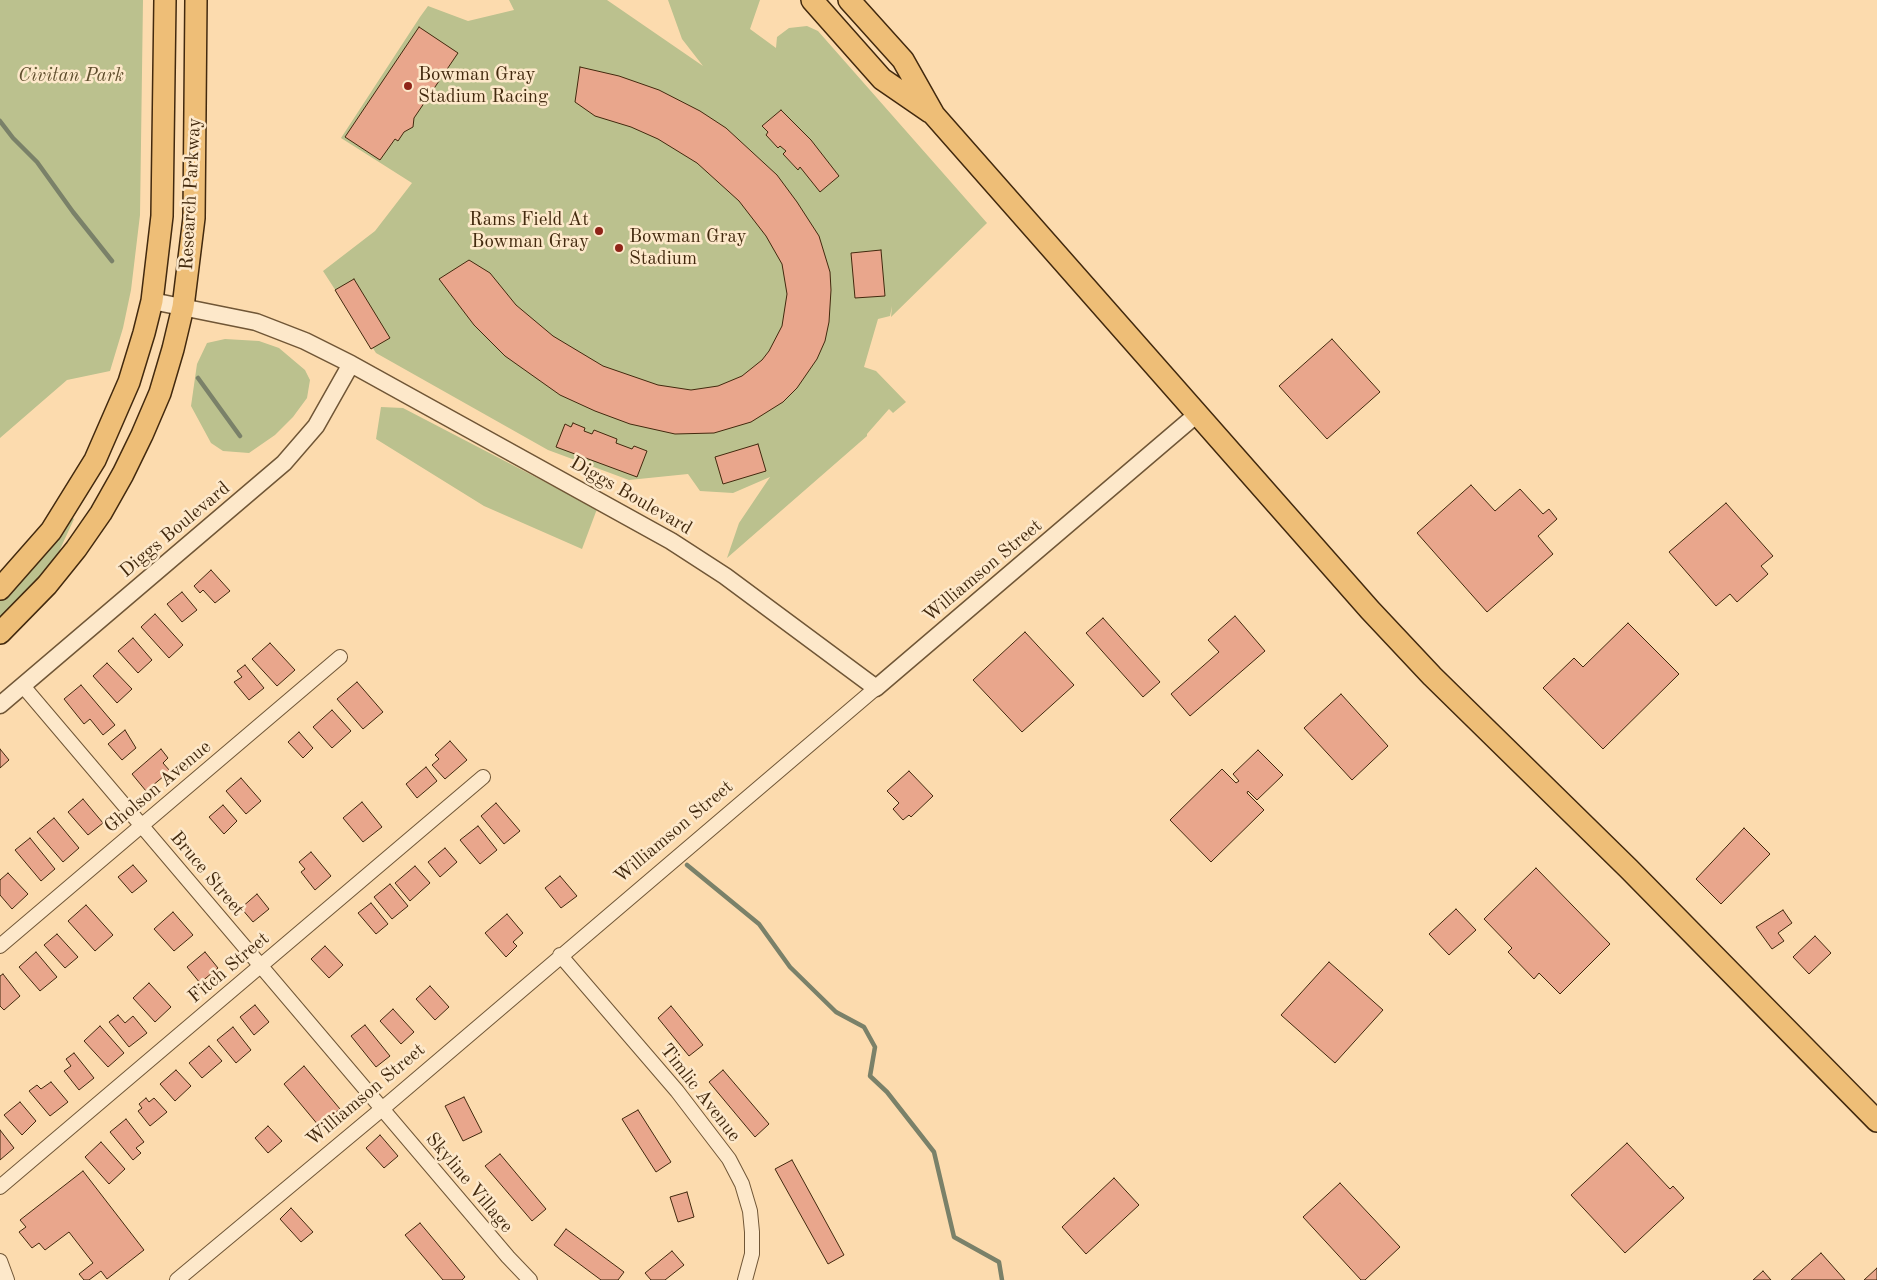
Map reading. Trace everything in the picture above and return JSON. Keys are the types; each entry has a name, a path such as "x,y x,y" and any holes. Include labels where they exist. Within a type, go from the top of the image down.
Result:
{"main road":[{"name":"Research Parkway","path":"0,589 51,530 95,460 130,382 152,301 162,216 164,0"},
{"name":"Research Parkway","path":"0,633 47,585 76,549 124,474 160,393 183,306 194,218 196,0"},
{"path":"812,0 882,78 934,115"},
{"path":"850,0 903,60 934,115 1357,596 1432,676 1629,869 1877,1121"}],"street":[{"name":"Diggs Boulevard","path":"152,301 256,322 305,341 351,364 671,541 725,576 876,688"},
{"name":"Diggs Boulevard","path":"0,705 284,463 316,426 351,364"},
{"name":"Williamson Street","path":"177,1280 382,1109 560,955 1196,415"},
{"name":"Gholson Avenue","path":"0,946 340,657"},
{"name":"Bruce Street","path":"23,686 382,1109"},
{"name":"Fitch Street","path":"0,1187 483,777"},
{"name":"Timlic Avenue","path":"560,955 677,1091 728,1159 742,1184 751,1218 752,1254 745,1280"},
{"name":"Skyline Village","path":"382,1109 530,1280"},
{"path":"0,1261 7,1280"}],"green space":[{"name":"Civitan Park","path":"0,0 143,0 140,215 131,290 123,328 110,371 67,380 0,438"},
{"name":"Bowman Gray Stadium","path":"509,0 607,0 703,66 682,39 668,0 760,0 750,29 776,48 777,37 789,28 807,26 818,31 987,223 891,317 892,306 890,316 878,319 864,367 876,371 906,402 893,413 889,409 867,436 727,558 739,523 770,477 733,493 700,491 688,474 629,480 548,450 376,353 323,271 375,231 412,183 341,138 420,17 428,6 468,21 514,10"},
{"path":"225,339 259,341 279,348 305,370 310,380 307,398 293,417 275,435 249,453 223,451 211,443 191,406 197,364 207,343"},
{"path":"381,407 403,408 597,509 582,549 484,506 376,439"},
{"path":"69,515 74,519 56,558 0,619 0,599"}],"building":[{"name":"Bowman Gray Stadium Racing","path":"419,27 458,53 414,118 413,127 404,132 398,141 395,139 380,160 345,137"},
{"path":"580,67 619,76 659,90 700,111 726,128 777,175 819,236 830,272 829,322 825,341 817,359 797,388 783,402 751,422 714,433 675,434 630,424 560,395 505,356 474,325 439,279 469,260 490,273 516,305 553,336 603,366 658,385 691,390 718,386 742,376 762,360 769,351 782,326 787,294 782,264 766,236 739,201 697,163 658,139 631,127 595,116 575,102"},
{"path":"781,110 811,140 839,176 820,192 800,167 798,170 783,154 786,151 780,146 778,148 766,135 768,132 762,126"},
{"path":"881,250 885,296 855,298 851,253"},
{"path":"354,279 390,338 371,349 335,290"},
{"path":"1332,339 1380,392 1327,439 1279,386"},
{"path":"573,423 585,428 584,431 592,434 594,430 617,439 616,443 632,449 634,446 647,451 637,477 556,447 565,424 571,427"},
{"path":"758,444 766,471 723,484 715,457"},
{"path":"1471,485 1495,511 1520,489 1543,514 1549,509 1557,519 1538,536 1553,554 1487,612 1417,533"},
{"path":"1726,503 1773,556 1761,566 1768,574 1737,602 1730,594 1716,606 1669,552"},
{"path":"211,570 230,591 215,603 203,590 200,593 194,586"},
{"path":"182,592 197,610 182,622 167,604"},
{"path":"155,614 183,645 169,658 141,627"},
{"path":"1235,616 1265,651 1190,716 1171,694 1219,652 1208,640"},
{"path":"1103,618 1160,682 1143,697 1086,633"},
{"path":"1628,623 1679,674 1603,749 1543,688 1574,658 1583,667"},
{"path":"1025,632 1074,685 1022,732 973,680"},
{"path":"133,638 152,660 138,673 118,651"},
{"path":"270,643 295,670 277,686 252,659"},
{"path":"107,663 132,689 117,703 93,676"},
{"path":"245,665 264,688 249,700 234,682 242,677 237,671"},
{"path":"357,682 383,712 363,729 337,699"},
{"path":"81,685 115,725 103,735 90,719 84,724 64,699"},
{"path":"1341,694 1388,746 1352,780 1304,728"},
{"path":"332,710 351,731 332,748 313,727"},
{"path":"125,730 136,748 122,760 108,744"},
{"path":"299,732 313,748 303,758 288,742"},
{"path":"450,741 467,760 445,779 432,765 439,759 435,755"},
{"path":"0,749 9,760 0,768"},
{"path":"161,749 168,758 163,763 170,771 146,791 132,774"},
{"path":"1258,750 1283,775 1257,800 1248,791 1247,793 1264,810 1211,862 1170,820 1222,769 1236,783 1239,781 1233,774"},
{"path":"426,767 437,781 417,798 406,784"},
{"path":"909,771 933,796 911,817 909,815 903,820 893,809 899,803 887,791"},
{"path":"241,778 261,801 246,814 226,791"},
{"path":"83,799 103,823 88,835 68,812"},
{"path":"362,802 382,827 363,842 343,818"},
{"path":"496,803 520,831 504,844 481,816"},
{"path":"223,805 237,821 224,834 209,817"},
{"path":"54,818 79,848 63,862 37,832"},
{"path":"478,826 497,850 480,864 460,840"},
{"path":"1744,828 1770,854 1721,904 1696,879"},
{"path":"30,838 55,869 41,881 15,850"},
{"path":"445,848 457,862 440,877 428,862"},
{"path":"311,852 331,876 315,890 301,872 305,869 299,862"},
{"path":"133,865 147,881 132,893 118,877"},
{"path":"415,866 430,883 410,901 395,883"},
{"path":"1536,868 1610,944 1560,994 1539,973 1534,979 1508,952 1512,948 1484,919"},
{"path":"8,873 28,894 12,909 0,895 0,880"},
{"path":"560,876 577,896 561,908 545,888"},
{"path":"390,884 408,906 392,919 374,897"},
{"path":"257,894 269,909 253,922 241,908"},
{"path":"371,903 388,924 376,934 358,913"},
{"path":"86,905 113,935 95,951 68,921"},
{"path":"1456,909 1476,930 1449,955 1429,934"},
{"path":"1783,910 1792,923 1778,933 1784,941 1772,949 1756,927"},
{"path":"173,912 193,935 174,951 154,929"},
{"path":"507,914 523,933 513,942 517,946 506,957 485,933"},
{"path":"57,934 78,957 65,968 44,945"},
{"path":"1815,936 1831,953 1809,974 1793,957"},
{"path":"325,946 343,965 329,978 311,959"},
{"path":"36,952 57,977 40,991 19,967"},
{"path":"205,952 218,968 200,983 187,967"},
{"path":"1329,962 1383,1010 1335,1063 1281,1015"},
{"path":"3,974 20,996 4,1010 0,1006 0,976"},
{"path":"149,983 171,1007 155,1022 133,998"},
{"path":"430,986 449,1007 435,1020 416,999"},
{"path":"255,1005 269,1022 254,1035 240,1017"},
{"path":"671,1006 703,1045 689,1056 658,1018"},
{"path":"393,1009 414,1032 401,1044 380,1021"},
{"path":"118,1015 125,1023 133,1016 147,1033 129,1047 109,1022"},
{"path":"365,1025 390,1056 376,1067 351,1036"},
{"path":"100,1026 124,1053 108,1067 84,1041"},
{"path":"233,1027 251,1050 236,1063 217,1040"},
{"path":"209,1046 222,1061 202,1078 189,1063"},
{"path":"74,1053 94,1078 79,1090 64,1071 71,1066 66,1059"},
{"path":"304,1066 340,1109 319,1126 284,1084"},
{"path":"176,1070 191,1086 175,1101 160,1084"},
{"path":"723,1070 769,1124 755,1137 709,1082"},
{"path":"51,1082 68,1102 50,1116 29,1091 37,1085 41,1089"},
{"path":"464,1097 482,1132 463,1141 445,1106"},
{"path":"146,1098 149,1102 154,1098 167,1112 150,1126 138,1111 142,1108 139,1104"},
{"path":"20,1102 36,1121 22,1135 4,1115"},
{"path":"638,1110 671,1162 656,1172 622,1119"},
{"path":"126,1119 144,1142 136,1148 141,1153 133,1160 110,1132"},
{"path":"268,1126 282,1141 268,1153 255,1138"},
{"path":"0,1130 14,1148 0,1160"},
{"path":"380,1135 398,1156 384,1168 366,1148"},
{"path":"101,1142 125,1169 109,1184 85,1157"},
{"path":"1627,1143 1670,1189 1673,1186 1684,1198 1625,1253 1571,1195"},
{"path":"500,1154 546,1209 532,1221 485,1166"},
{"path":"792,1160 844,1255 828,1264 775,1169"},
{"path":"83,1171 144,1250 107,1279 101,1271 89,1280 84,1280 79,1274 93,1263 69,1232 45,1250 39,1243 32,1248 19,1232 26,1227 20,1220"},
{"path":"1114,1178 1139,1205 1086,1254 1062,1227"},
{"path":"1340,1183 1400,1247 1365,1280 1361,1280 1303,1217"},
{"path":"687,1192 694,1217 678,1222 670,1197"},
{"path":"291,1208 313,1232 301,1242 280,1219"},
{"path":"420,1223 465,1277 462,1280 443,1280 405,1235"},
{"path":"566,1229 624,1272 618,1280 601,1280 554,1245"},
{"path":"672,1251 684,1265 665,1280 651,1280 645,1273"},
{"path":"1821,1253 1845,1280 1791,1280"},
{"path":"1877,1268 1877,1280 1864,1280"},
{"path":"1763,1271 1771,1280 1753,1280"}],"waterway":[{"path":"0,121 13,138 37,162 112,261"},
{"path":"198,378 240,436"},
{"path":"687,865 759,924 790,967 836,1012 864,1027 875,1047 870,1076 887,1092 934,1152 954,1237 999,1262 1002,1280"}],"place":[{"name":"Bowman Gray Stadium Racing","path":"408,86"},
{"name":"Rams Field At Bowman Gray","path":"599,231"},
{"name":"Bowman Gray Stadium","path":"619,248"}]}
